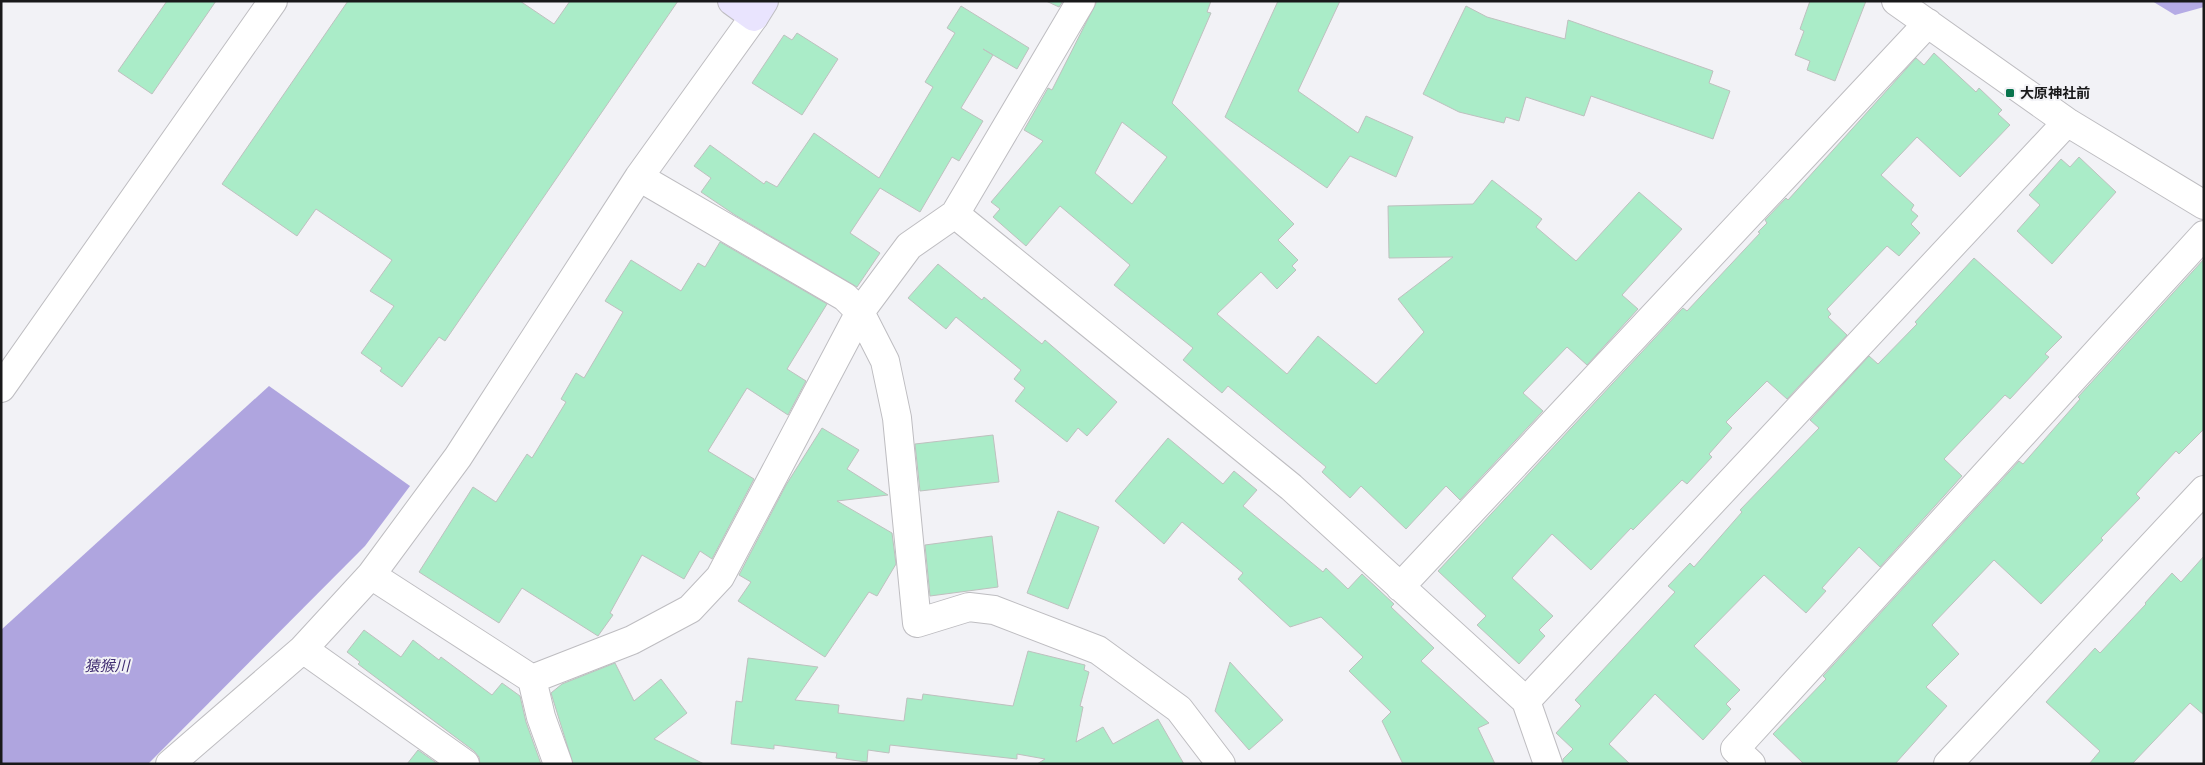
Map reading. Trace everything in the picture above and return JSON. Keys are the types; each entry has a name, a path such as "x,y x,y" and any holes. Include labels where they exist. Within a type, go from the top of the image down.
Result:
{"street":[{"path":"1,388 274,1"},
{"path":"532,679 632,640 690,609 720,577 860,312 909,246 955,214 1081,1"},
{"path":"1896,1 2067,122 2204,205"},
{"path":"170,764 303,649 371,575 458,456 750,6"},
{"path":"1400,587 1928,24"},
{"path":"1526,701 2067,122"},
{"path":"639,177 845,296 860,312 885,361 897,418 918,623 969,607 994,610 1098,650 1179,709 1221,764"},
{"path":"955,214 1291,487 1526,701 1548,764"},
{"path":"1751,764 1735,749 2204,235"},
{"path":"1948,764 2204,490"},
{"path":"371,575 532,679 541,717 558,764"},
{"path":"303,649 465,764"}],"shaded area":[{"path":"2152,1 2204,1 2204,7 2175,15"}],"water":[{"name":"猿猴川","path":"269,386 410,486 365,546 148,764 1,764 1,630"}],"building":[{"path":"167,1 216,1 152,94 118,71"},
{"path":"348,1 520,1 554,24 570,1 678,1 445,341 439,337 402,387 380,371 382,368 361,353 394,306 370,291 392,260 316,209 297,236 222,184"},
{"path":"1046,1 1063,1 1059,7"},
{"path":"1097,1 1211,1 1207,12 1211,13 1172,103 1294,224 1278,240 1298,260 1292,266 1296,270 1277,289 1261,272 1217,314 1287,374 1318,336 1376,384 1424,332 1398,299 1453,257 1389,258 1388,206 1473,204 1492,180 1542,219 1536,227 1576,261 1639,192 1682,229 1622,295 1638,309 1587,365 1567,347 1523,393 1543,411 1460,500 1446,486 1406,529 1361,486 1350,498 1322,472 1326,467 1228,386 1222,393 1183,360 1193,348 1114,285 1130,265 1060,206 1026,246 993,217 1000,209 991,202 1043,141 1024,130 1048,88 1052,90","holes":["1122,122 1167,157 1132,204 1095,173"]},
{"path":"1278,1 1340,1 1298,91 1358,133 1366,116 1413,137 1396,177 1350,156 1327,188 1225,117"},
{"path":"1810,1 1866,1 1835,81 1807,70 1810,61 1795,55 1804,31 1800,29"},
{"path":"961,6 1029,48 1017,69 983,49 993,55 961,108 983,121 959,161 952,157 920,212 880,188 850,233 880,253 857,287 735,215 701,192 711,178 694,166 710,145 764,184 766,181 777,187 814,133 879,178 933,87 925,82 955,33 947,28"},
{"path":"1466,6 1487,17 1565,39 1568,20 1713,71 1709,83 1730,91 1713,139 1591,96 1584,116 1526,97 1519,121 1506,117 1504,123 1459,112 1423,94"},
{"path":"797,33 838,59 802,115 752,83 784,35 792,40"},
{"path":"1934,53 1976,92 1979,88 2002,110 1998,114 2010,125 1960,177 1917,137 1881,175 1914,205 1911,210 1918,216 1911,224 1920,233 1899,256 1887,246 1827,309 1831,314 1828,317 1847,335 1787,399 1767,381 1726,422 1732,428 1709,454 1712,457 1687,484 1682,480 1633,530 1631,528 1591,570 1552,534 1512,578 1553,616 1539,630 1545,636 1519,664 1477,625 1486,616 1438,571 1680,311 1683,308 1687,311 1760,233 1758,232 1767,223 1765,220 1786,198 1788,200 1916,58 1924,65"},
{"path":"2079,157 2116,192 2052,264 2017,231 2040,205 2029,195 2061,159 2070,167"},
{"path":"720,242 827,304 787,369 806,381 788,415 747,388 708,451 754,479 712,559 700,551 684,579 642,555 610,613 613,615 598,636 522,588 499,623 419,572 473,487 496,502 527,454 532,458 566,402 561,399 576,373 584,378 623,312 605,301 631,260 681,291 698,263 705,267"},
{"path":"1974,258 2062,337 2045,354 2049,357 2010,399 2005,395 1944,459 1962,476 1880,567 1859,547 1822,588 1826,591 1806,613 1764,575 1694,646 1740,690 1726,704 1731,709 1703,740 1655,694 1609,744 1630,764 1563,764 1563,759 1573,749 1556,733 1581,706 1575,700 1675,592 1668,586 1690,563 1694,567 1742,512 1740,510 1819,428 1810,420 1869,356 1878,364 1917,324 1915,322"},
{"path":"2204,259 2204,429 2179,454 2176,451 2136,494 2140,498 2101,538 2103,540 2041,604 1994,560 1932,625 1959,654 1926,687 1947,706 1895,764 1804,764 1773,734 1826,679 1823,676 2019,461 2023,464 2080,399 2078,397"},
{"path":"938,264 982,300 984,297 1042,344 1045,340 1117,402 1087,436 1078,428 1067,442 1015,401 1025,388 1014,379 1021,370 956,317 946,329 908,298"},
{"path":"822,428 859,450 847,469 888,495 837,501 892,533 896,564 877,596 869,592 825,657 738,601 751,582 739,575 786,485"},
{"path":"993,435 999,482 920,491 915,444"},
{"path":"1168,438 1223,484 1234,471 1257,490 1243,506 1323,572 1326,568 1348,589 1362,574 1394,604 1391,607 1434,648 1421,661 1489,723 1478,728 1495,764 1403,764 1382,721 1391,712 1349,671 1363,657 1321,617 1290,627 1238,579 1243,573 1182,522 1164,544 1115,501"},
{"path":"1058,511 1099,527 1068,609 1027,593"},
{"path":"992,536 998,587 930,596 925,545"},
{"path":"2204,556 2204,715 2190,703 2132,764 2089,764 2100,751 2046,702 2095,648 2100,653 2172,573 2181,582"},
{"path":"364,630 401,657 413,640 439,660 441,657 492,695 502,683 520,696 526,722 541,764 480,764 479,757 474,751 358,664 360,662 347,652"},
{"path":"1028,651 1085,665 1084,670 1089,672 1080,706 1083,707 1076,742 1103,727 1113,744 1158,719 1184,764 1037,764 1045,759 1017,754 1017,759 890,745 889,753 868,750 867,762 836,758 837,753 774,745 774,749 731,744 736,701 742,702 748,658 818,667 795,700 839,705 838,713 904,721 907,698 922,700 923,694 1013,706"},
{"path":"1230,662 1283,720 1249,750 1215,711"},
{"path":"615,663 634,701 661,679 687,713 654,739 704,764 573,764 551,693 562,684"},
{"path":"418,750 438,764 407,764"}],"place":[{"name":"大原神社前","path":"2010,93"}]}
